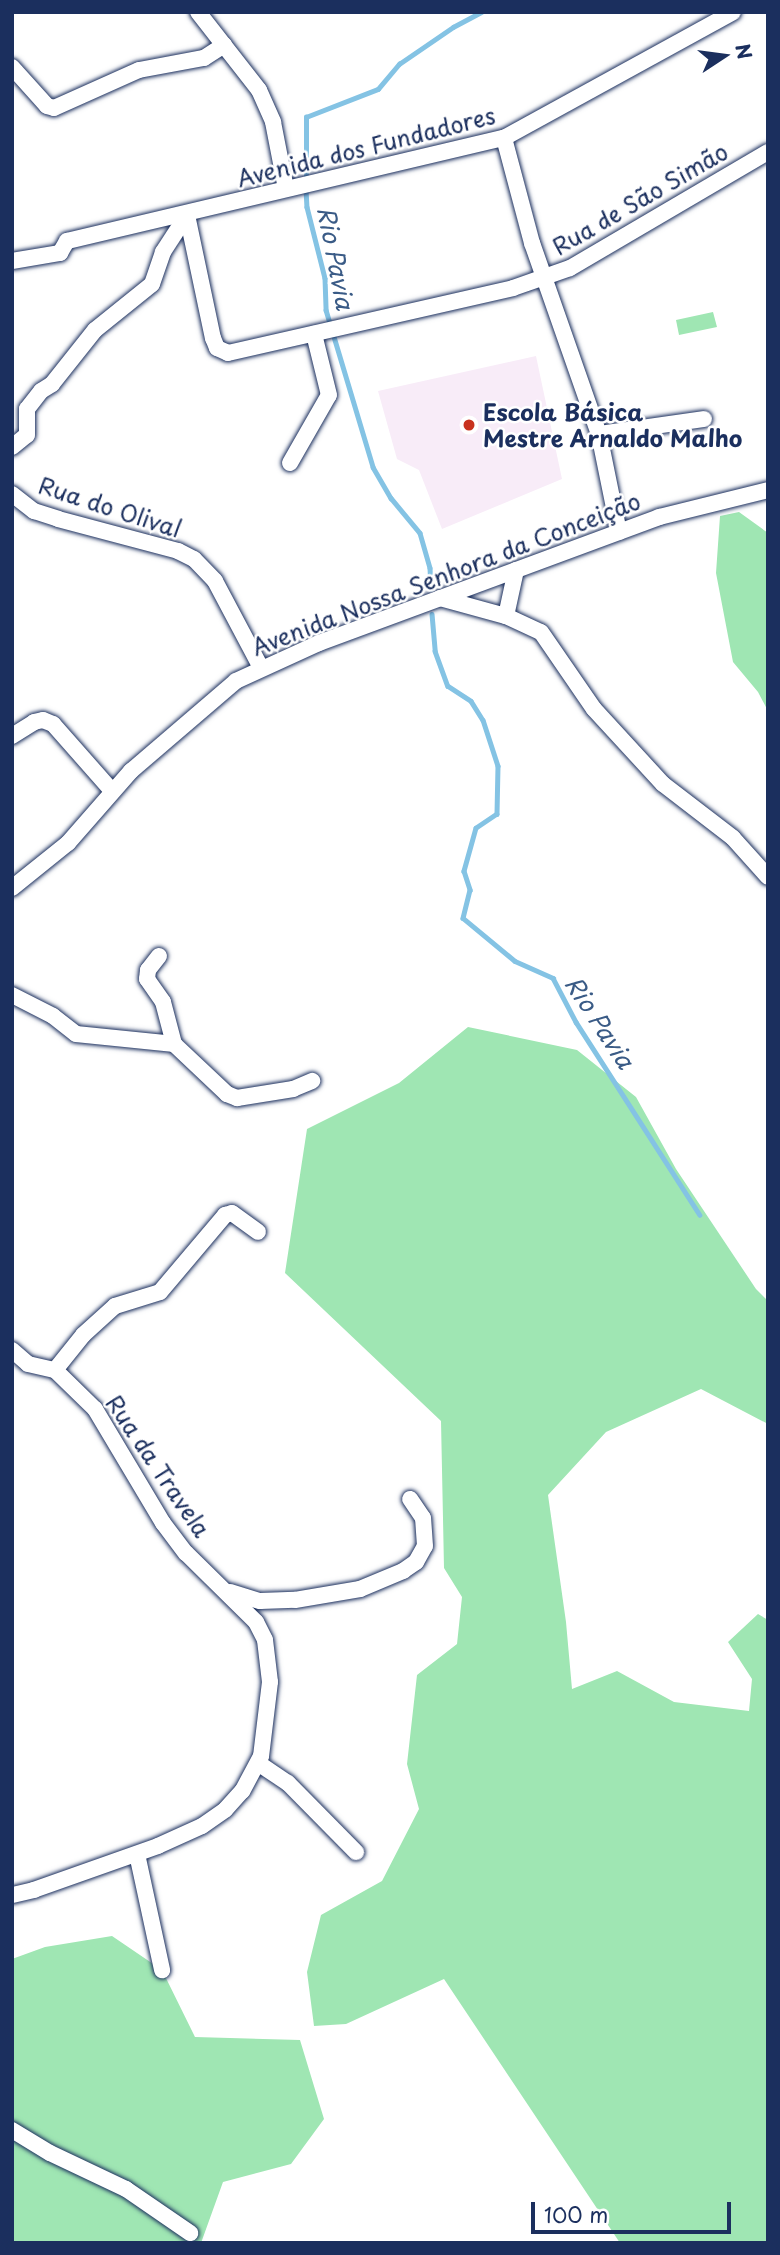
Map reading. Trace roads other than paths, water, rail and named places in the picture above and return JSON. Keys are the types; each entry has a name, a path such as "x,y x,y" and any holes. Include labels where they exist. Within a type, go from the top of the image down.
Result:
{"street":[{"path":"198,12 260,90 273,122 291,188"},
{"name":"Avenida dos Fundadores","path":"12,261 60,253 67,241 187,215 504,138 733,12"},
{"path":"12,67 47,106 54,108 139,70 204,58 223,45"},
{"path":"504,138 544,278 599,434 619,532"},
{"name":"Rua de São Simão","path":"187,215 217,348 228,353 513,288 544,278 570,268 768,152"},
{"path":"16,445 28,430 29,405 52,384 95,330 152,284 163,252 187,215"},
{"path":"290,463 329,394 314,334"},
{"path":"599,434 704,419"},
{"name":"Avenida Nossa Senhora da Conceição","path":"12,888 68,843 111,791 221,692 261,668 619,532 671,514 768,489"},
{"name":"Rua do Olival","path":"12,494 34,511 178,551 194,559 215,581 261,668"},
{"path":"506,616 516,570"},
{"path":"440,598 506,616 541,632 594,709 663,784 733,838 768,877"},
{"path":"12,736 34,722 43,720 52,724 111,791"},
{"path":"159,956 148,970 147,979 163,1002 174,1044 228,1094 237,1098 293,1089 312,1081"},
{"path":"12,995 53,1016 76,1034 174,1044"},
{"path":"55,1370 83,1335 116,1306 160,1292 225,1215 235,1214 258,1232"},
{"name":"Rua da Travela","path":"12,1350 28,1364 55,1370 95,1409 163,1523 186,1553 256,1622 270,1661 268,1705 258,1763"},
{"path":"228,1592 260,1601 295,1600 360,1589 403,1571 416,1562 425,1546 423,1518 410,1499"},
{"path":"12,1895 34,1890 181,1837 225,1810 242,1791 258,1763 288,1783 356,1852"},
{"path":"137,1854 162,1970"},
{"path":"12,2130 50,2153 125,2189 190,2233"}],"waterway":[{"name":"Rio Pavia","path":"306,180 306,117 378,89 399,64 453,27 481,12"},
{"name":"Rio Pavia","path":"306,189 307,207 325,278 326,310 373,467 391,498 420,533 430,568 431,589"},
{"name":"Rio Pavia","path":"432,614 435,651 448,686 471,701 483,720 498,766 497,814 476,828 464,871 470,890 463,918 515,961 553,978 576,1022 700,1215"}],"place":[{"name":"Escola Básica Mestre Arnaldo Malho","path":"469,425"}]}
